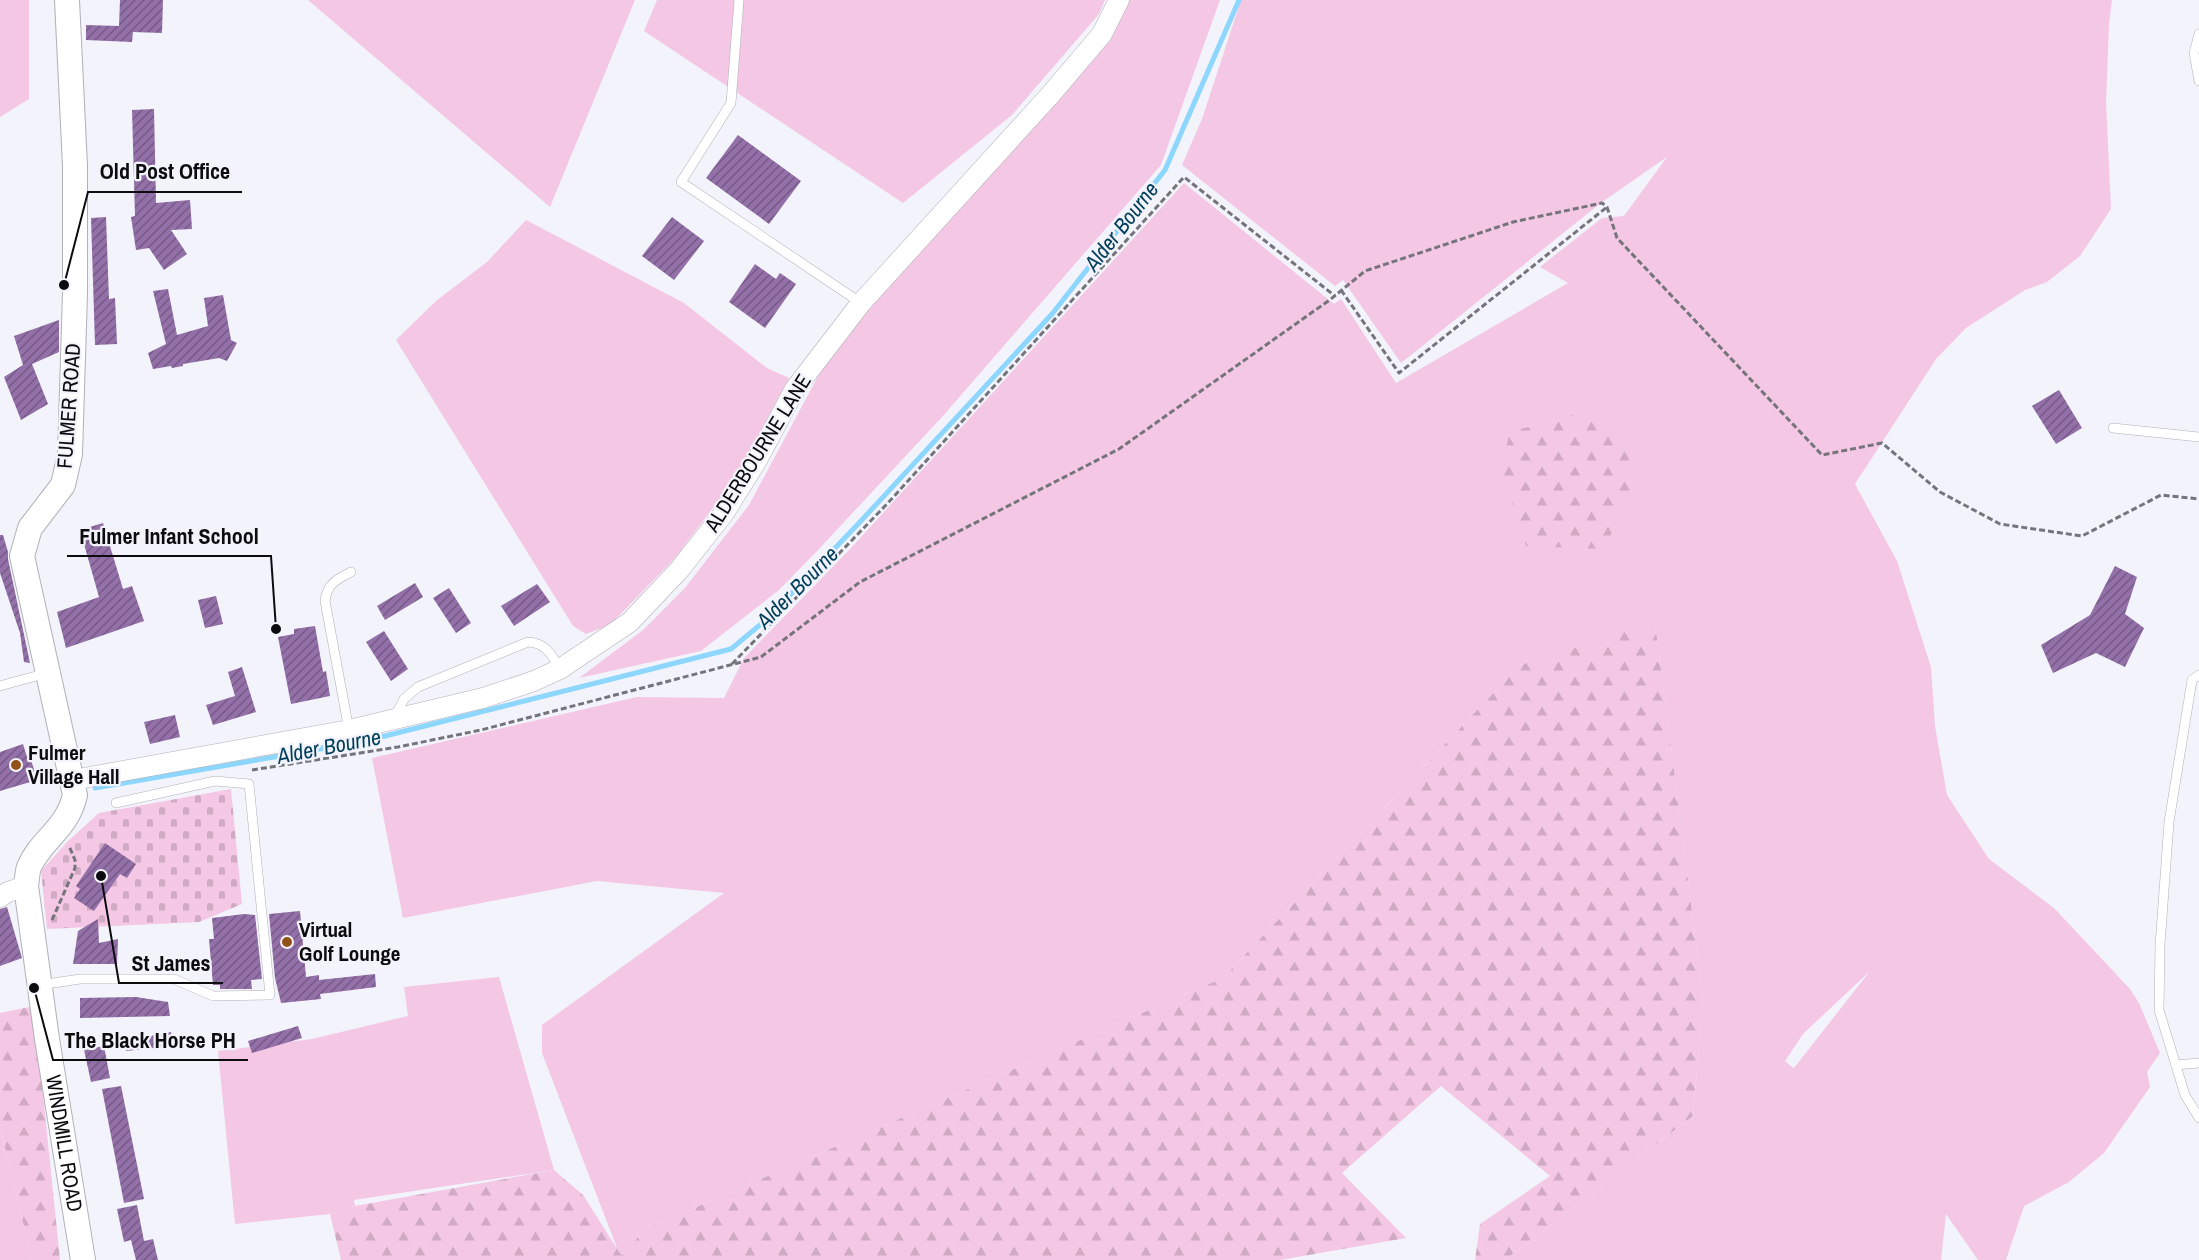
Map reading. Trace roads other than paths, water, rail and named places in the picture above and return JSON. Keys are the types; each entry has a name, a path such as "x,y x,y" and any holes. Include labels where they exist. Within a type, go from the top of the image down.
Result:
{"street":[{"name":"FULMER ROAD","path":"26,886 28,869 66,821 75,795 22,556 30,528 63,485 70,454 75,293 75,166 67,0"},
{"name":"ALDERBOURNE LANE","path":"73,780 349,730 483,698 534,681 561,669 630,622 680,569 724,513 756,462 795,389 861,303 1102,34 1119,0"},
{"name":"WINDMILL ROAD","path":"26,886 83,1260"},
{"path":"0,897 26,886"}],"lane":[{"path":"739,0 731,103 681,182 861,303"},
{"path":"2199,34 2194,54 2199,81"},
{"path":"2113,428 2199,437"},
{"path":"349,730 325,601 326,591 330,585 351,572"},
{"path":"393,719 404,699 417,687 528,642 539,643 549,651 561,669"},
{"path":"0,686 47,673"},
{"path":"2199,675 2192,680 2169,822 2160,945 2159,1010 2185,1095 2199,1118"},
{"path":"40,985 80,979 174,979 213,996 270,995 249,784 215,781 116,803"},
{"path":"2176,1065 2199,1063"}],"waterway":[{"name":"Alder Bourne","path":"95,788 361,742 731,649 767,619 860,522 1052,314 1165,170 1239,0"}],"place":[{"name":"Old Post Office","path":"64,285"},
{"name":"Fulmer Infant School","path":"276,629"},
{"name":"Fulmer Village Hall","path":"16,765"},
{"name":"St James","path":"101,876"},
{"name":"Virtual Golf Lounge","path":"287,942"},
{"name":"The Black Horse PH","path":"34,988"}]}
